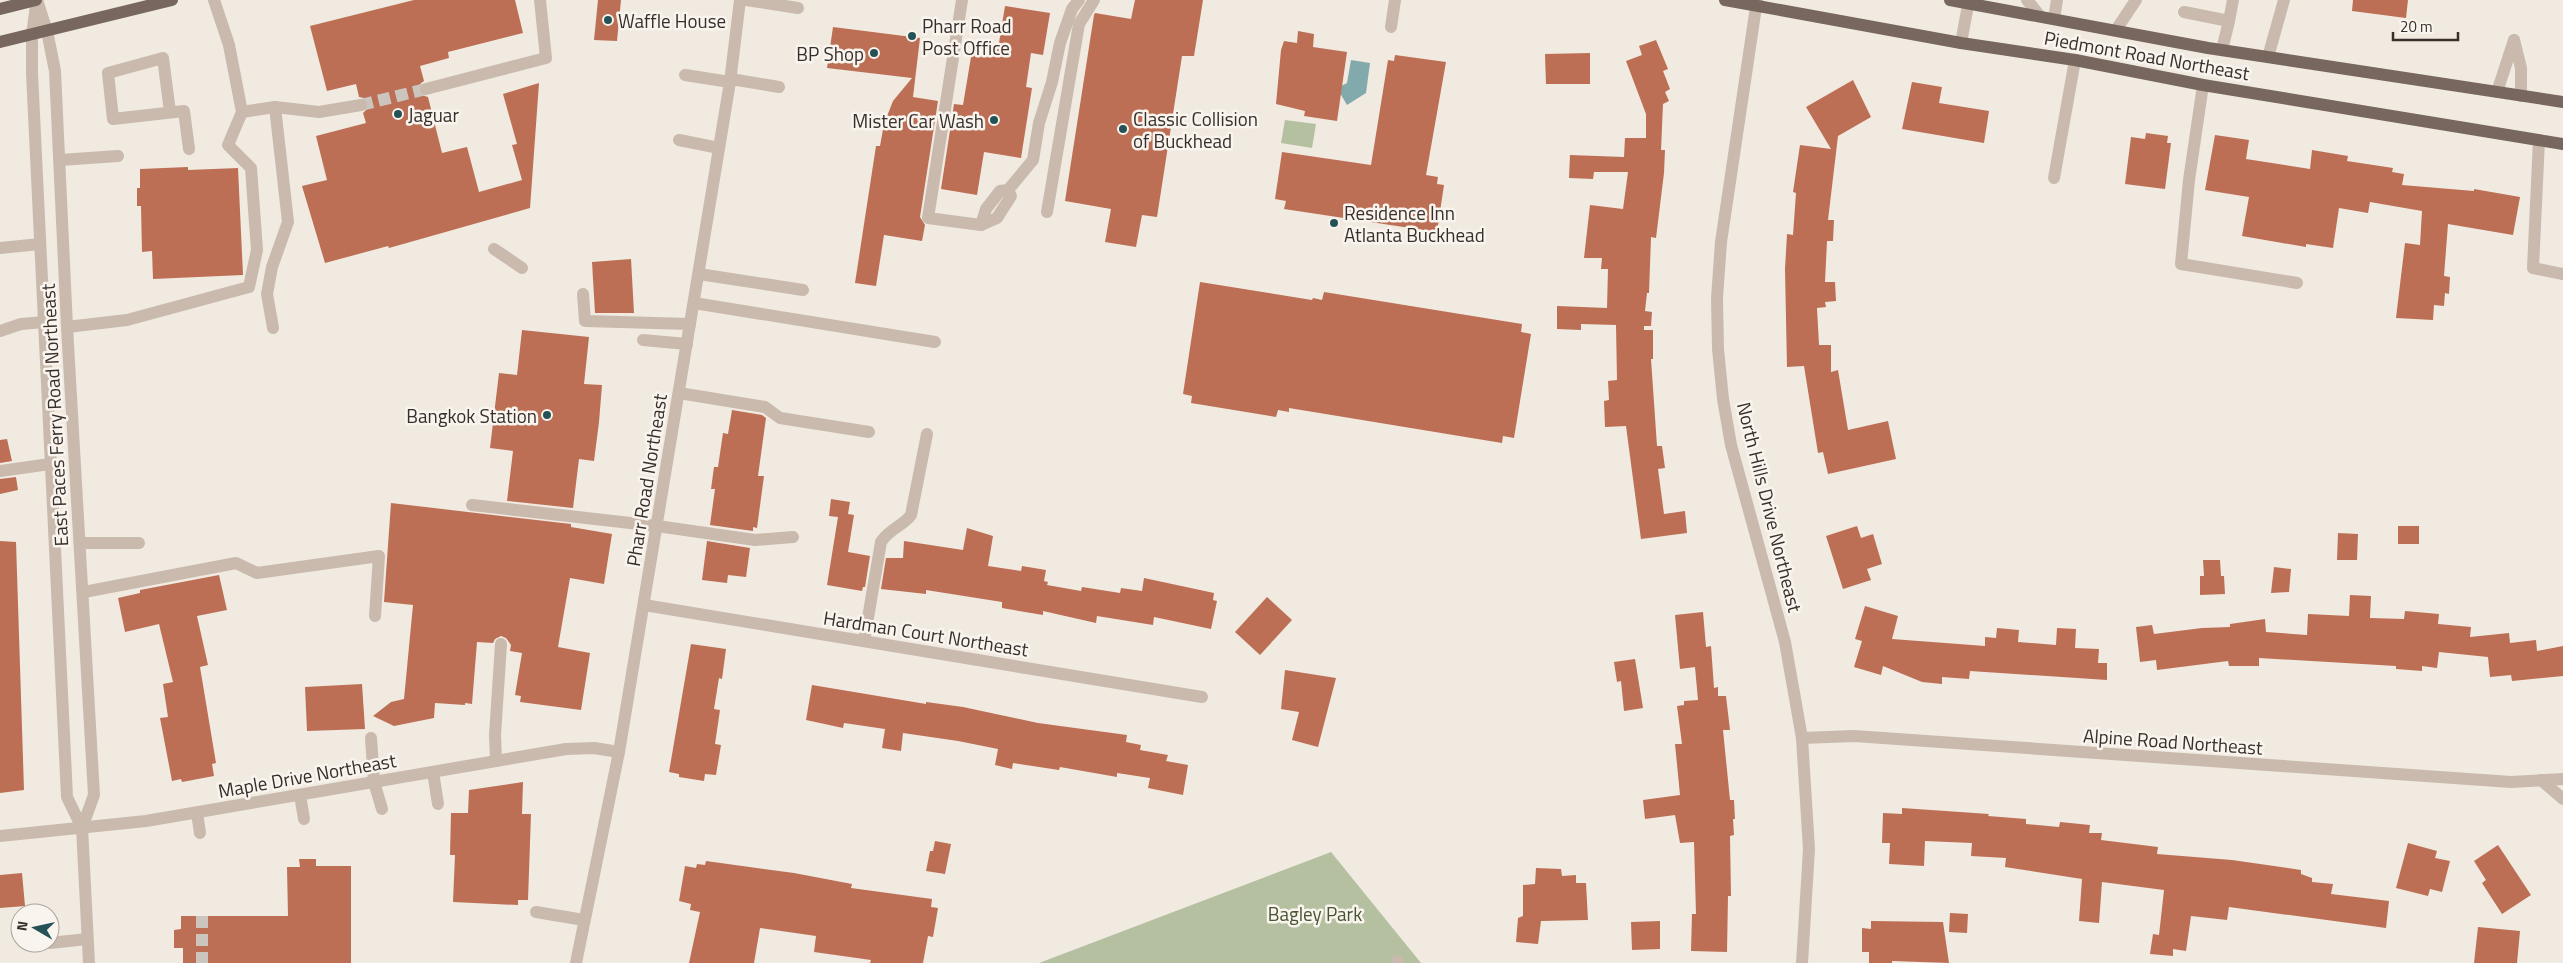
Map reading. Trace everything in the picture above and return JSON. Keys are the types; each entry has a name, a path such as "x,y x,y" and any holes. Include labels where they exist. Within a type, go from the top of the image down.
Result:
{"main road":[{"path":"0,9 36,0"},
{"path":"0,42 172,0"},
{"name":"Piedmont Road Northeast","path":"1724,0 1757,2 1961,43 2075,60 2203,85 2563,144"},
{"name":"Piedmont Road Northeast","path":"1950,0 1969,1 2222,50 2563,102"}],"street":[{"name":"East Paces Ferry Road Northeast","path":"82,828 94,795 84,592 67,327 55,71 47,31 37,0 32,34 50,464 67,797 82,828 89,963"},
{"path":"67,327 127,320 250,287 257,250 251,168 228,145 242,112 229,45 214,0"},
{"path":"426,89 546,58 540,0"},
{"name":"Pharr Road Northeast","path":"576,963 619,752 699,274 730,81 740,0"},
{"path":"746,0 798,8"},
{"path":"962,0 928,218 982,225 997,218 1011,196 1008,190 1033,160 1038,123 1052,82 1060,43 1072,9 1079,0"},
{"path":"1047,212 1079,24 1094,0"},
{"path":"1391,28 1395,0"},
{"path":"2027,0 2040,16"},
{"path":"2054,18 2058,0"},
{"path":"2116,30 2136,0"},
{"path":"2222,50 2233,0"},
{"path":"2268,57 2284,0"},
{"path":"1961,43 1969,1"},
{"name":"North Hills Drive Northeast","path":"1757,2 1721,242 1717,298 1718,349 1723,399 1731,445 1784,642 1802,738 1809,849 1802,963"},
{"path":"2184,12 2229,20"},
{"path":"2497,92 2514,40 2521,68 2521,96"},
{"path":"170,112 163,58 108,72 113,119 184,111 190,149"},
{"path":"2054,178 2075,60"},
{"path":"684,75 779,87"},
{"path":"2203,85 2189,180 2181,264 2297,283"},
{"path":"242,112 275,107 318,112 361,105"},
{"path":"273,328 267,294 272,267 288,222 275,107"},
{"path":"679,140 719,148"},
{"path":"2539,140 2533,268 2563,274"},
{"path":"60,160 118,156"},
{"path":"0,248 40,244"},
{"path":"494,248 522,268"},
{"path":"699,274 803,290"},
{"path":"583,294 585,321 690,324"},
{"path":"694,303 935,342"},
{"path":"0,331 21,324 44,322"},
{"path":"643,340 687,344"},
{"path":"679,393 765,407 780,418 869,432"},
{"path":"864,641 881,542 886,534 907,520 911,515 927,434"},
{"path":"0,471 50,464"},
{"path":"472,505 657,526 755,540 793,537"},
{"path":"81,543 139,543"},
{"path":"84,592 236,563 257,573 379,556 375,616"},
{"name":"Hardman Court Northeast","path":"644,605 1202,697"},
{"path":"496,761 495,735 500,644"},
{"name":"Alpine Road Northeast","path":"1802,738 1854,736 2511,782 2563,779"},
{"path":"371,738 374,782 382,809"},
{"name":"Maple Drive Northeast","path":"0,836 82,828 197,813 566,750 594,748 619,752"},
{"path":"433,772 438,804"},
{"path":"2541,780 2563,799"},
{"path":"300,795 304,819"},
{"path":"197,813 200,833"},
{"path":"536,912 584,920"},
{"path":"60,942 88,940"}],"green space":[{"path":"1285,120 1316,124 1312,148 1281,143"},
{"name":"Bagley Park","path":"1331,852 1421,963 1039,963"}],"water":[{"path":"1351,60 1370,63 1366,93 1347,105 1340,93 1341,86 1347,83"}],"building":[{"path":"414,0 515,0 523,33 448,52 449,58 420,66 424,81 420,84 418,91 421,95 428,97 442,153 467,147 479,192 522,180 512,145 517,144 503,94 539,83 530,208 389,248 388,246 325,263 302,186 327,180 316,136 366,123 363,113 369,104 364,98 359,97 356,84 327,91 310,26"},
{"name":"Waffle House","path":"598,0 621,0 617,41 594,40"},
{"name":"Classic Collision of Buckhead","path":"1135,0 1203,0 1194,56 1182,56 1157,217 1142,215 1136,247 1105,242 1111,209 1065,201 1094,15 1095,13 1131,19"},
{"path":"2353,0 2408,0 2406,18 2352,11"},
{"name":"Mister Car Wash","path":"1005,6 1050,13 1043,55 1031,53 1026,87 1032,88 1021,158 984,152 977,195 941,189 954,104 963,105 973,45 998,49"},
{"path":"833,27 920,38 913,97 938,101 920,217 925,225 922,241 884,235 876,286 855,283 876,146 880,146 884,124 893,101 912,78 827,68"},
{"path":"1298,31 1314,34 1313,47 1347,52 1337,121 1304,116 1305,111 1276,104 1281,50 1284,41 1297,43"},
{"path":"1656,40 1668,69 1663,71 1670,89 1665,92 1669,101 1663,104 1661,150 1665,150 1664,173 1656,238 1651,237 1649,293 1647,293 1645,311 1652,312 1651,326 1644,326 1644,330 1653,330 1653,359 1651,359 1657,446 1662,446 1665,468 1658,469 1664,514 1685,511 1687,533 1641,539 1626,426 1605,427 1604,401 1609,400 1608,381 1617,380 1616,325 1581,324 1581,330 1557,329 1557,306 1607,308 1608,269 1601,269 1602,258 1584,258 1590,205 1623,209 1628,172 1594,172 1593,179 1569,178 1570,155 1624,157 1625,138 1646,138 1646,114 1626,61 1642,55 1639,46"},
{"path":"1590,53 1590,84 1546,84 1545,54"},
{"path":"1395,55 1446,62 1426,175 1438,177 1437,184 1444,185 1437,232 1284,209 1286,201 1275,199 1282,152 1371,165 1388,60 1394,61"},
{"path":"1853,80 1871,117 1838,136 1828,220 1834,220 1833,241 1827,241 1825,282 1835,282 1836,301 1825,302 1826,307 1817,308 1819,345 1831,345 1831,372 1838,370 1848,430 1888,421 1896,459 1828,474 1823,452 1818,453 1804,366 1787,367 1785,269 1787,234 1793,235 1796,193 1793,192 1800,145 1831,149 1806,107"},
{"path":"1912,82 1942,87 1939,103 1989,111 1984,143 1902,129"},
{"path":"2146,133 2168,136 2167,143 2171,143 2165,189 2125,184 2131,137 2145,139"},
{"path":"2215,135 2249,140 2246,159 2310,169 2312,150 2348,156 2347,161 2393,168 2392,172 2404,174 2402,185 2474,191 2474,189 2520,197 2513,235 2448,224 2444,276 2450,277 2449,294 2445,293 2444,306 2434,305 2433,320 2396,318 2405,243 2420,245 2422,211 2370,202 2368,213 2339,208 2333,248 2306,244 2306,247 2242,236 2249,197 2205,190"},
{"path":"188,167 188,170 238,168 243,275 153,279 152,251 142,252 141,206 137,206 137,188 140,188 140,169"},
{"path":"631,259 634,313 595,313 592,262"},
{"path":"1200,282 1312,300 1313,298 1322,300 1324,292 1522,324 1521,332 1531,334 1514,438 1503,436 1502,443 1289,408 1289,412 1278,410 1276,417 1191,403 1192,396 1183,394"},
{"name":"Bangkok Station","path":"522,330 589,337 584,384 602,385 599,422 594,461 579,459 573,508 507,501 513,451 490,448 499,373 517,375"},
{"path":"732,410 762,415 766,418 758,476 764,476 757,528 753,527 753,531 710,525 715,489 711,489 714,467 718,467 723,433 728,434"},
{"path":"7,439 12,461 0,463 0,440"},
{"path":"16,477 18,490 0,494 0,479"},
{"path":"831,499 850,502 848,514 854,515 848,552 870,556 865,587 863,587 862,591 827,585 838,517 829,516"},
{"path":"391,503 571,524 571,527 612,534 604,584 570,578 558,647 590,653 581,710 520,702 521,696 515,695 522,653 510,651 511,645 506,638 501,636 495,639 493,643 477,642 472,704 435,703 434,718 394,726 373,716 391,702 404,699 413,605 384,602"},
{"path":"1857,526 1861,538 1873,534 1882,564 1867,569 1871,580 1843,589 1826,536"},
{"path":"2398,526 2419,526 2419,544 2398,544"},
{"path":"967,528 993,536 988,566 1021,571 1022,566 1046,570 1044,581 1048,582 1047,585 1081,591 1082,587 1120,593 1121,588 1142,591 1144,578 1214,593 1213,600 1217,601 1211,629 1154,617 1153,625 1097,616 1096,623 1043,611 1043,615 1002,608 1002,602 926,590 926,594 881,589 886,558 903,558 904,541 963,550"},
{"path":"2338,533 2358,534 2357,560 2337,560"},
{"path":"0,541 16,542 24,790 0,793"},
{"path":"707,541 750,548 746,577 728,575 727,583 702,580"},
{"path":"2203,560 2220,560 2221,576 2224,576 2225,594 2200,595 2200,576 2204,576"},
{"path":"2274,567 2291,569 2289,592 2271,593"},
{"path":"219,575 227,610 197,616 208,665 200,667 216,763 212,764 214,776 182,782 181,779 172,781 160,718 168,717 163,684 173,682 159,624 125,632 118,598 140,593 140,590"},
{"path":"2350,595 2371,596 2370,618 2404,619 2405,611 2439,614 2438,624 2471,627 2470,637 2509,633 2510,643 2536,640 2537,651 2563,646 2563,676 2512,681 2511,675 2490,677 2488,657 2439,652 2437,668 2422,666 2422,671 2396,669 2396,666 2259,658 2259,666 2229,666 2228,661 2157,670 2156,660 2140,662 2136,627 2152,625 2154,634 2202,628 2230,627 2230,624 2265,619 2266,632 2307,635 2308,614 2349,616"},
{"path":"1267,597 1292,620 1260,655 1235,632"},
{"path":"1865,606 1898,616 1892,639 1985,646 1985,637 1996,638 1997,628 2019,630 2018,642 2056,645 2057,628 2076,629 2075,648 2099,649 2098,663 2107,663 2107,680 1970,671 1969,679 1942,677 1942,684 1922,682 1883,666 1881,675 1854,667 1862,641 1855,639"},
{"path":"1703,612 1706,647 1711,646 1714,688 1718,687 1718,696 1726,696 1730,730 1723,730 1730,800 1734,800 1735,819 1733,819 1734,835 1730,836 1731,896 1728,896 1727,952 1691,951 1692,914 1696,914 1694,842 1680,843 1675,815 1645,819 1643,800 1680,795 1675,744 1682,744 1677,706 1684,705 1684,701 1698,700 1695,667 1680,669 1675,615"},
{"path":"691,644 726,649 722,679 719,678 714,709 720,710 715,744 721,745 716,775 705,774 704,781 679,777 679,774 669,772"},
{"path":"1635,659 1643,708 1624,711 1621,681 1617,682 1614,662"},
{"path":"1285,670 1336,678 1318,747 1292,740 1299,712 1281,709"},
{"path":"362,684 365,729 307,731 305,687"},
{"path":"812,685 926,704 926,702 963,707 1038,723 1127,735 1126,742 1141,745 1140,750 1168,755 1166,761 1188,765 1183,795 1148,788 1150,778 1117,773 1117,777 1060,767 1059,770 1013,763 1012,769 995,765 998,749 958,741 903,733 901,751 882,748 885,729 844,723 843,728 806,720"},
{"path":"523,782 522,814 531,814 528,900 518,900 518,905 453,902 455,855 450,855 451,813 468,813 469,790"},
{"path":"1902,808 1989,814 1988,816 2026,819 2026,824 2059,827 2060,822 2090,825 2089,833 2102,833 2101,840 2158,847 2157,854 2232,860 2301,870 2301,874 2312,878 2312,882 2333,884 2331,894 2389,901 2386,928 2229,907 2227,920 2191,916 2186,951 2173,949 2173,956 2150,954 2153,934 2159,935 2164,890 2102,882 2099,923 2079,921 2082,879 2005,867 2006,858 1971,856 1972,843 1925,841 1924,866 1889,864 1890,843 1882,843 1883,813 1902,814"},
{"path":"935,841 951,844 945,874 926,871 930,851 933,851"},
{"path":"2408,843 2437,851 2435,858 2450,861 2442,892 2430,889 2428,896 2396,888"},
{"path":"2498,845 2531,895 2502,914 2482,883 2486,880 2474,861"},
{"path":"299,859 316,859 316,866 351,866 351,963 183,963 183,948 174,948 174,930 181,929 181,916 288,916 287,867 300,867"},
{"path":"706,861 794,873 852,884 851,888 932,899 931,907 938,908 933,937 928,936 923,963 870,963 871,960 814,952 816,936 760,928 754,963 689,963 700,912 690,910 691,904 679,901 685,866 696,868 697,864 705,865"},
{"path":"1536,868 1561,869 1562,876 1576,875 1576,883 1586,883 1588,920 1541,921 1538,944 1516,942 1518,918 1523,916 1523,885 1535,884"},
{"path":"22,873 25,903 10,903 10,907 0,908 0,875"},
{"path":"1950,913 1968,914 1967,933 1949,932"},
{"path":"1660,921 1660,949 1632,950 1631,922"},
{"path":"1871,921 1943,922 1949,963 1892,961 1892,963 1869,963 1869,952 1862,952 1862,928 1871,929"},
{"path":"2478,927 2520,931 2517,963 2474,963"}],"tunnel":[{"path":"361,105 426,89"},
{"path":"202,916 202,963"}],"place":[{"name":"Waffle House","path":"608,20"},
{"name":"Pharr Road Post Office","path":"912,36"},
{"name":"BP Shop","path":"874,53"},
{"name":"Jaguar","path":"398,114"},
{"name":"Mister Car Wash","path":"994,120"},
{"name":"Classic Collision of Buckhead","path":"1123,129"},
{"name":"Residence Inn Atlanta Buckhead","path":"1334,223"},
{"name":"Bangkok Station","path":"547,415"}]}
